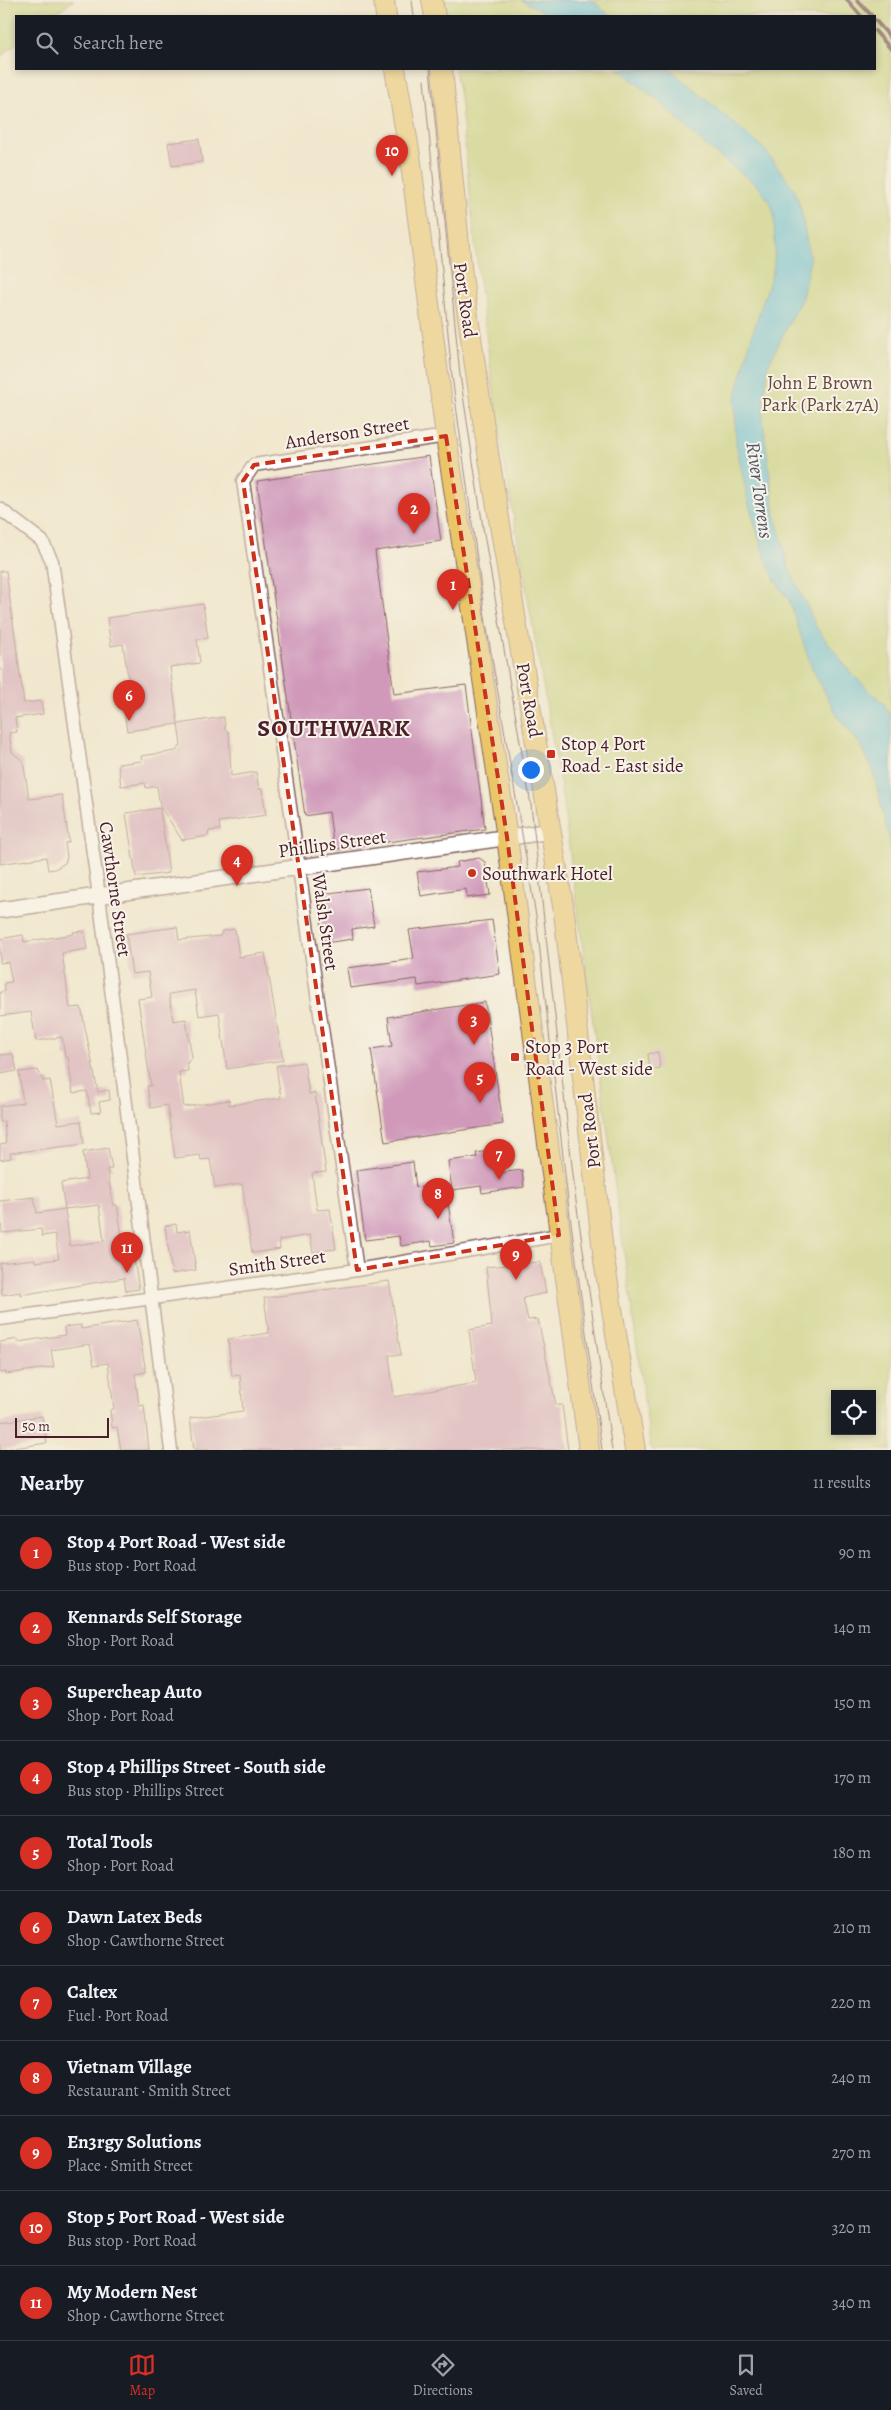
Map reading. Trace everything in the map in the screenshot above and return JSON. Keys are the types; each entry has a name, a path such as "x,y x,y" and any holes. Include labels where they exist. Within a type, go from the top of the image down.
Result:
{"highway":[{"path":"384,0 386,15"},
{"path":"432,0 435,15"},
{"name":"Port Road","path":"395,70 410,156 446,436 507,837 589,1450"},
{"name":"Port Road","path":"442,70 462,276 485,434 552,830 564,912 604,1260 635,1450"}],"street":[{"name":"Anderson Street","path":"254,465 446,436"},
{"name":"Walsh Street","path":"254,465 243,482 357,1270"},
{"name":"Cawthorne Street","path":"0,508 42,541 52,561 99,896 152,1298 152,1319 171,1450"},
{"name":"Phillips Street","path":"0,910 552,830"},
{"name":"Smith Street","path":"0,1319 357,1270 559,1235"},
{"name":"Cawthorne Street","path":"152,1298 159,1318 179,1450"}],"highlighted area":[{"path":"446,436 507,837 559,1235 357,1270 243,481 254,465"}],"green space":[{"path":"0,0 74,0 52,15 15,15 15,45 0,57"},
{"name":"John E Brown Park (Park 27A)","path":"443,0 891,0 891,1450 651,1450 561,788 499,433 478,273 460,97 455,70 876,70 876,15 446,15"}],"water":[{"path":"521,0 592,0 609,15 550,15"},
{"name":"River Torrens","path":"620,70 671,70 764,149 795,190 801,210 810,260 802,297 769,363 764,396 763,421 775,514 789,568 817,628 850,672 885,705 891,718 891,847 872,767 860,744 838,717 811,666 789,600 776,582 763,552 748,501 736,443 735,399 753,332 773,271 775,249 774,215 771,204 759,187 706,146 663,105"}],"building":[{"path":"199,139 202,162 172,166 168,143"},
{"path":"429,456 441,541 375,551 394,694 466,685 485,829 334,849 329,812 305,816 257,481"},
{"path":"0,571 6,571 24,703 41,701 43,714 15,718 17,732 9,733 12,752 23,761 29,799 62,795 69,842 65,843 67,857 65,863 55,869 48,870 46,857 0,864"},
{"path":"203,604 208,638 197,639 200,663 170,667 178,724 127,731 123,704 132,703 123,644 111,646 107,618"},
{"path":"224,717 225,730 229,732 231,776 256,772 259,789 262,789 266,815 219,822 220,830 209,831 208,836 182,840 160,806 157,786 146,788 145,783 121,786 118,764 142,761 141,756 176,751 181,745 178,724"},
{"path":"160,808 169,873 136,877 126,813"},
{"path":"479,858 485,862 490,895 467,898 466,889 421,896 417,872 458,867 457,862"},
{"path":"368,888 374,926 352,929 353,939 324,943 321,919 325,919 321,894"},
{"path":"492,920 500,974 418,986 417,979 350,988 347,968 414,959 409,930"},
{"path":"177,927 179,940 220,936 222,931 235,929 239,957 265,953 283,1060 227,1069 219,1013 199,1016 195,990 169,994 173,1021 186,1019 192,1058 187,1063 188,1071 179,1072 184,1107 229,1100 229,1105 281,1098 276,1066 304,1062 309,1094 315,1093 326,1172 312,1173 317,1210 330,1209 336,1249 313,1252 310,1235 279,1240 280,1249 252,1253 242,1184 215,1188 210,1159 201,1160 200,1155 175,1158 167,1105 151,1108 147,1086 151,1086 138,999 152,997 148,972 132,974 126,934"},
{"path":"84,931 87,949 62,953 70,1008 81,1007 98,1092 109,1090 110,1100 99,1102 101,1112 91,1113 87,1091 73,1093 68,1057 65,1057 62,1037 36,1041 31,1012 0,1016 0,992 5,991 4,983 12,982 8,962 0,963 0,939 23,935 24,942"},
{"path":"485,1002 503,1124 385,1142 371,1049 392,1046 388,1017"},
{"path":"658,1052 660,1068 650,1070 648,1054"},
{"path":"13,1054 17,1071 0,1074 0,1055"},
{"path":"38,1070 43,1081 50,1080 58,1124 81,1121 84,1144 10,1153 11,1158 0,1160 0,1145 6,1144 4,1121 0,1122 0,1106 23,1103 19,1072"},
{"path":"108,1148 112,1169 107,1169 113,1205 117,1205 126,1261 134,1260 139,1289 126,1291 124,1278 20,1295 20,1292 2,1295 0,1263 35,1259 35,1262 59,1259 55,1234 42,1236 41,1229 2,1233 0,1201 34,1197 37,1213 65,1209 61,1183 87,1179 83,1152","holes":["99,1205 104,1241 70,1246 65,1209"]},
{"path":"495,1150 498,1173 522,1170 524,1187 482,1193 481,1186 452,1190 448,1161 477,1157 476,1153"},
{"path":"413,1162 416,1188 445,1183 454,1243 432,1246 431,1241 401,1246 399,1236 365,1240 356,1170"},
{"path":"176,1224 177,1232 190,1230 196,1270 172,1274 165,1226"},
{"path":"540,1262 546,1293 523,1298 528,1320 538,1319 556,1405 562,1405 568,1450 194,1450 190,1418 243,1411 240,1375 232,1376 228,1339 269,1333 264,1298 389,1281 401,1355 389,1355 394,1397 476,1383 469,1330 492,1326 486,1267"},
{"path":"137,1320 146,1372 135,1374 139,1406 144,1405 149,1450 121,1450 117,1427 112,1428 110,1410 114,1409 108,1363 94,1365 90,1344 51,1350 54,1367 6,1374 6,1372 0,1373 0,1342 18,1339 18,1342 65,1335 64,1327 81,1325 81,1329"},
{"path":"42,1416 47,1443 0,1450 0,1422"}],"tram line":[{"path":"412,0 414,15"},
{"path":"430,70 460,375 484,534 531,805 576,1201 612,1450"},
{"path":"424,80 452,376 485,617 536,916 568,1201 602,1450"}],"railway":[{"path":"847,0 860,15"},
{"path":"857,0 871,15"},
{"path":"876,21 891,38"},
{"path":"876,32 891,49"}],"place":[{"name":"Stop 5 Port Road - West side","path":"392,176"},
{"name":"Kennards Self Storage","path":"414,534"},
{"name":"Stop 4 Port Road - West side","path":"453,610"},
{"name":"Dawn Latex Beds","path":"129,721"},
{"name":"Stop 4 Port Road - East side","path":"551,754"},
{"name":"Southwark Hotel","path":"472,873"},
{"name":"Stop 4 Phillips Street - South side","path":"237,886"},
{"name":"Supercheap Auto","path":"474,1045"},
{"name":"Stop 3 Port Road - West side","path":"515,1057"},
{"name":"Total Tools","path":"480,1103"},
{"name":"Caltex","path":"499,1180"},
{"name":"Vietnam Village","path":"438,1219"},
{"name":"My Modern Nest","path":"127,1273"},
{"name":"En3rgy Solutions","path":"516,1280"}],"district":[{"name":"SOUTHWARK","path":"334,728"}]}
